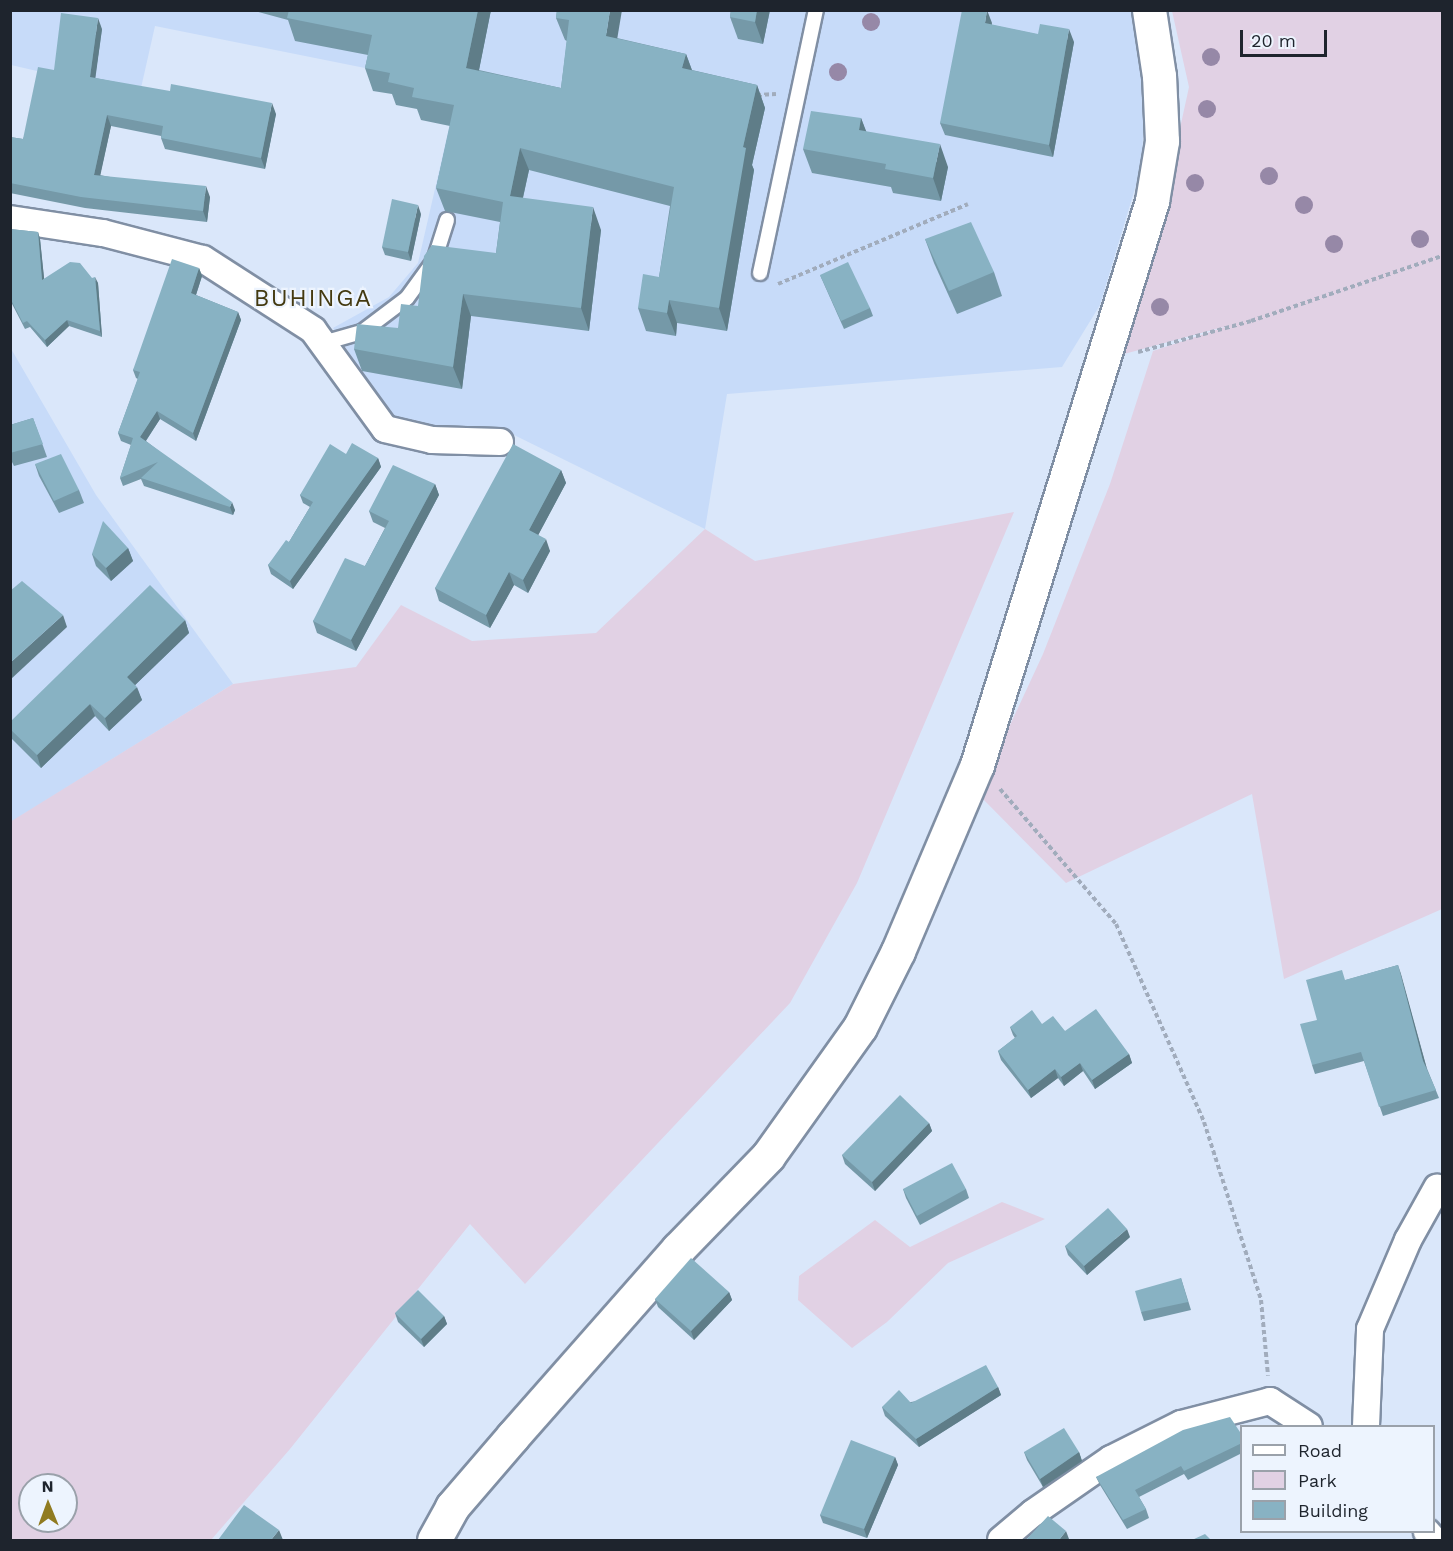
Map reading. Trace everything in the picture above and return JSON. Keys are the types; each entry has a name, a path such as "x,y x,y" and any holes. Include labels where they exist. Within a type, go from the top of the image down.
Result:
{"main road":[{"path":"434,1540 452,1507 513,1436 678,1250 768,1156 860,1027 898,951 977,765 1105,359 1152,201 1162,141 1159,76 1149,10"}],"street":[{"path":"10,219 104,233 203,259 313,330 386,429 432,440 500,442"},
{"path":"1366,1425 1370,1329 1408,1240 1437,1188"},
{"path":"1001,1540 1033,1513 1111,1459 1181,1424 1270,1401 1307,1425"}],"lane":[{"path":"760,273 816,10"},
{"path":"323,343 362,332 407,298 434,261 447,220"}],"path":[{"path":"755,94 780,94"},
{"path":"760,273 773,284 782,284 968,204"},
{"path":"1105,359 1251,321 1443,256"},
{"path":"977,765 1116,924 1204,1122 1261,1300 1270,1401"}],"shaded area":[{"path":"11,10 1132,11 1145,70 1142,165 1100,305 1062,367 727,394 705,529 512,434 435,431 393,420 333,328 389,297 418,263 457,93 440,83 155,26 141,88 50,74 11,65"},
{"path":"10,347 96,495 233,684 11,822"}],"green space":[{"path":"1172,11 1442,11 1442,909 1284,979 1252,794 1066,883 978,794 1043,654 1110,484 1153,351 1231,325 1113,357 1162,211 1189,87"},
{"path":"1014,512 857,883 790,1003 525,1284 470,1224 290,1449 211,1540 11,1540 10,822 233,684 356,667 401,605 472,641 596,633 705,529 755,561"},
{"path":"1002,1202 1045,1219 948,1263 887,1322 852,1348 798,1300 799,1276 875,1220 910,1247"}],"building":[{"path":"289,10 478,10 466,68 561,88 569,20 556,18 557,10 610,10 606,36 686,54 682,68 757,85 743,147 746,148 719,308 669,300 667,313 638,308 643,274 659,277 674,187 520,148 510,196 593,207 581,308 463,294 453,367 354,349 357,324 398,328 401,304 418,306 424,256 432,245 496,253 503,202 436,188 454,105 412,97 414,88 388,82 390,73 365,68 372,35 287,18"},
{"path":"731,10 757,10 755,22 730,17"},
{"path":"962,10 987,10 985,23 1038,34 1040,24 1069,29 1049,145 940,123"},
{"path":"61,13 98,18 90,77 170,91 171,84 272,103 261,158 161,138 163,126 107,115 94,175 206,186 203,211 81,197 10,183 10,137 23,139 38,67 54,70"},
{"path":"811,111 861,118 859,130 940,144 933,178 885,169 886,164 803,149"},
{"path":"392,199 418,205 408,252 382,247"},
{"path":"971,222 994,272 949,291 925,239"},
{"path":"10,229 38,232 42,280 70,262 80,263 92,278 95,277 100,331 67,320 45,340 27,321 23,323 10,298"},
{"path":"172,259 199,268 191,293 238,312 193,433 157,411 140,437 232,502 230,507 141,478 158,462 120,478 133,438 118,433 140,372 133,370"},
{"path":"848,262 870,308 841,321 820,275"},
{"path":"33,418 43,444 10,453 10,425"},
{"path":"352,443 378,458 290,581 268,565 286,540 289,542 313,502 300,495 330,444 346,454"},
{"path":"513,444 561,470 529,530 546,539 523,580 509,572 486,615 435,588"},
{"path":"61,454 79,490 54,501 35,464"},
{"path":"393,465 435,484 351,640 313,621 345,558 365,566 389,521 369,511"},
{"path":"103,521 128,548 106,568 92,554"},
{"path":"22,581 63,615 10,663 10,591"},
{"path":"150,585 185,620 127,677 137,687 105,718 90,704 37,755 10,729 10,722"},
{"path":"1398,965 1423,1061 1436,1090 1379,1107 1361,1052 1312,1065 1300,1024 1317,1020 1306,980 1342,970 1345,980"},
{"path":"1096,1009 1129,1054 1092,1080 1080,1063 1061,1077 1055,1069 1028,1090 998,1051 1017,1036 1010,1027 1032,1010 1042,1024 1053,1016 1065,1031"},
{"path":"900,1095 929,1123 872,1182 842,1155"},
{"path":"952,1163 966,1189 917,1216 903,1189"},
{"path":"1108,1208 1127,1229 1084,1266 1065,1246"},
{"path":"691,1258 729,1292 691,1331 655,1299"},
{"path":"1181,1278 1188,1302 1141,1312 1135,1291"},
{"path":"418,1290 444,1316 421,1339 395,1313"},
{"path":"986,1365 998,1387 916,1439 882,1407 899,1390 911,1403"},
{"path":"1230,1417 1240,1432 1240,1444 1184,1471 1181,1466 1135,1490 1146,1509 1123,1520 1096,1477 1183,1430"},
{"path":"1064,1428 1079,1452 1040,1479 1024,1452"},
{"path":"851,1440 895,1457 864,1529 820,1515"},
{"path":"244,1505 279,1530 271,1540 218,1540"},
{"path":"1048,1516 1066,1531 1059,1540 1026,1540"},
{"path":"1205,1534 1211,1540 1192,1540"}],"district":[{"name":"BUHINGA","path":"313,299"}]}
